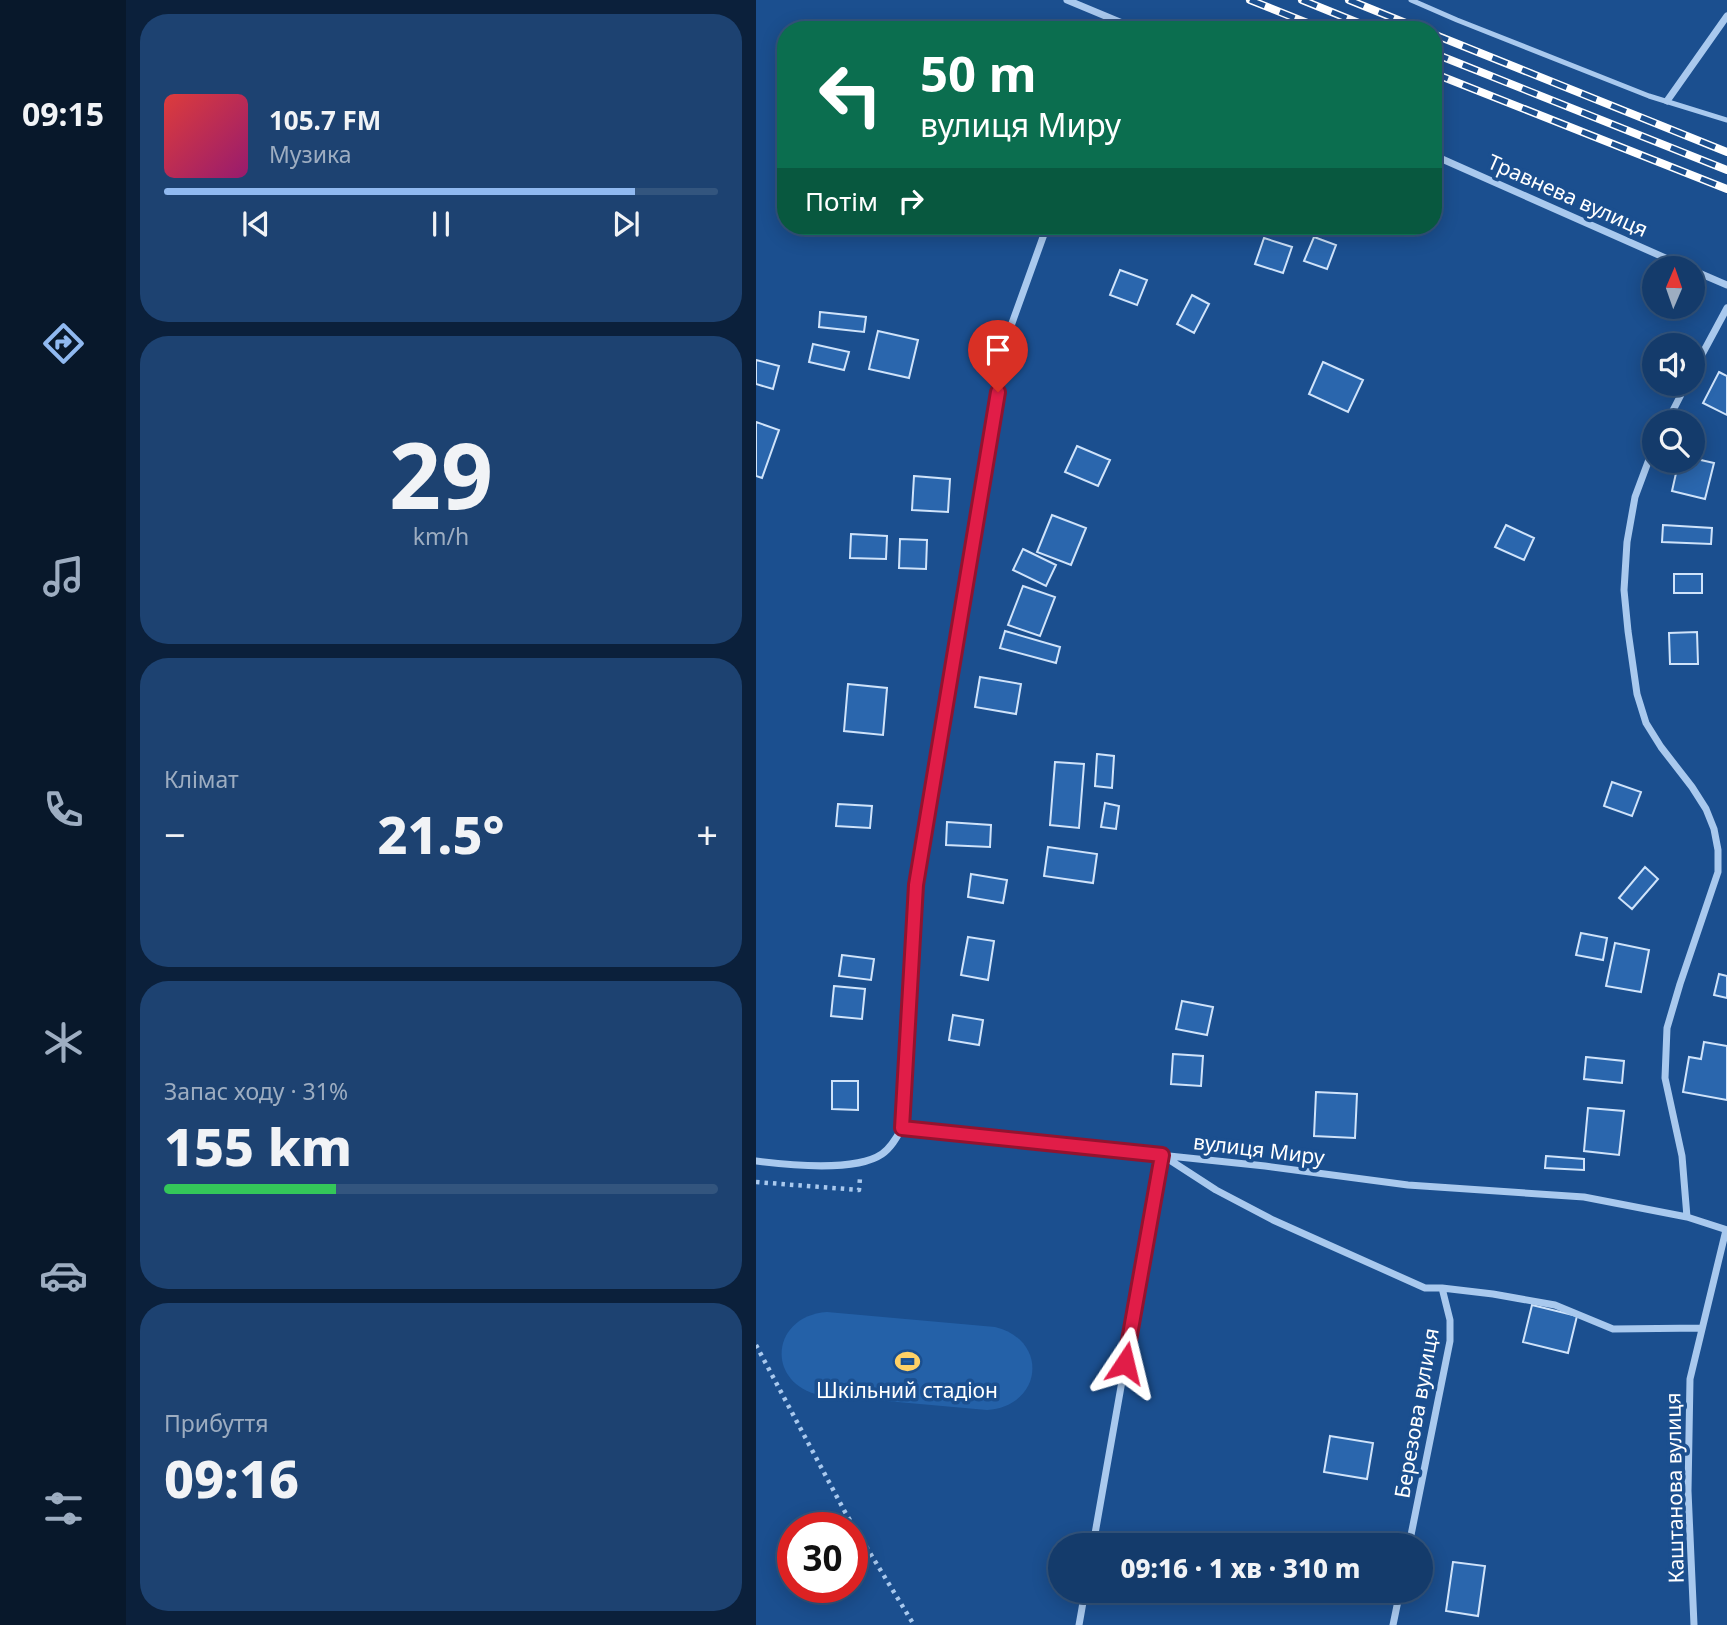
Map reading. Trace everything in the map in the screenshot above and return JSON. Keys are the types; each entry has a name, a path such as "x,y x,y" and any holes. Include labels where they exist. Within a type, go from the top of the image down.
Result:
{"street":[{"path":"1068,0 1109,21"},
{"path":"1667,101 1727,16"},
{"name":"Травнева вулиця","path":"1442,159 1661,256"},
{"path":"756,1161 838,1166 861,1162 882,1155 902,1128 916,885 1007,337 1044,235"},
{"name":"Травнева вулиця","path":"1705,275 1727,285"},
{"path":"1705,349 1727,308"},
{"path":"1644,473 1635,497 1626,554 1624,590 1637,694 1646,723 1706,808 1718,850 1718,872 1667,1028 1665,1078 1682,1156 1687,1217"},
{"name":"вулиця Миру","path":"902,1128 1162,1155 1408,1185 1584,1197 1687,1217 1727,1230"},
{"path":"1095,1533 1162,1155 1216,1190 1294,1231 1425,1289 1443,1288 1493,1294 1555,1306 1612,1329 1702,1328"},
{"name":"Каштанова вулиця","path":"1694,1625 1688,1491 1690,1379 1727,1230"},
{"name":"Березова вулиця","path":"1411,1533 1450,1340 1450,1320 1443,1288"},
{"path":"1079,1625 1084,1603"},
{"path":"1393,1625 1398,1603"}],"lane":[{"path":"1411,0 1649,96 1727,120"}],"path":[{"path":"756,1345 845,1512 914,1625"}],"shaded area":[{"name":"Шкільний стадіон","path":"827,1312 995,1327 1012,1334 1024,1345 1031,1358 1032,1372 1028,1385 1019,1397 1006,1406 987,1410 819,1395 802,1388 790,1377 783,1364 782,1350 786,1337 795,1325 808,1316"}],"building":[{"path":"1314,237 1336,245 1327,269 1304,261"},
{"path":"1264,238 1292,247 1283,273 1255,264"},
{"path":"1120,270 1147,280 1137,305 1110,295"},
{"path":"1192,295 1209,304 1194,333 1177,324"},
{"path":"820,312 866,317 864,332 819,327"},
{"path":"878,331 918,340 909,378 869,369"},
{"path":"813,344 849,352 844,370 809,362"},
{"path":"756,360 779,366 773,389 756,384"},
{"path":"1323,362 1363,380 1348,412 1309,394"},
{"path":"1719,372 1727,376 1727,415 1703,403"},
{"path":"756,422 779,430 762,478 756,476"},
{"path":"1077,446 1110,460 1098,486 1065,472"},
{"path":"1705,461 1714,463 1705,499 1672,491 1676,473 1705,473"},
{"path":"914,476 950,479 948,512 912,510"},
{"path":"1052,515 1086,528 1071,565 1037,552"},
{"path":"1506,525 1534,538 1524,560 1495,547"},
{"path":"1663,525 1712,528 1711,544 1662,542"},
{"path":"851,534 887,536 886,559 850,558"},
{"path":"900,539 927,540 926,569 899,568"},
{"path":"1023,549 1056,565 1046,586 1013,570"},
{"path":"1674,574 1702,574 1702,593 1674,593"},
{"path":"1023,586 1055,597 1040,636 1008,625"},
{"path":"1005,631 1060,647 1056,663 1000,648"},
{"path":"1697,632 1698,664 1670,664 1669,633"},
{"path":"980,677 1021,684 1016,714 975,707"},
{"path":"848,684 887,688 883,735 844,731"},
{"path":"1097,754 1114,756 1112,788 1095,786"},
{"path":"1055,762 1084,764 1079,828 1050,825"},
{"path":"1612,782 1641,792 1632,816 1604,806"},
{"path":"1105,803 1119,806 1116,829 1101,827"},
{"path":"838,804 872,806 870,828 836,826"},
{"path":"947,822 991,825 990,847 946,845"},
{"path":"1048,847 1097,854 1093,883 1044,876"},
{"path":"1645,867 1658,879 1632,909 1619,898"},
{"path":"971,874 1007,880 1003,903 968,897"},
{"path":"1581,933 1607,938 1603,960 1576,955"},
{"path":"968,937 994,941 988,980 961,975"},
{"path":"1615,943 1649,950 1641,992 1606,986"},
{"path":"842,955 874,959 871,980 839,976"},
{"path":"1719,974 1727,976 1727,998 1714,995"},
{"path":"834,986 865,989 862,1019 831,1016"},
{"path":"1182,1001 1213,1007 1207,1035 1176,1029"},
{"path":"953,1015 983,1020 979,1045 949,1040"},
{"path":"1704,1042 1727,1046 1727,1100 1683,1092 1689,1057 1701,1059"},
{"path":"1173,1054 1203,1056 1201,1086 1171,1084"},
{"path":"1586,1057 1624,1061 1622,1083 1584,1079"},
{"path":"832,1081 858,1081 858,1110 832,1109"},
{"path":"1316,1092 1357,1094 1355,1138 1314,1136"},
{"path":"1588,1108 1624,1111 1619,1155 1584,1151"},
{"path":"1546,1156 1584,1159 1584,1170 1545,1168"},
{"path":"1532,1305 1577,1316 1568,1353 1523,1342"},
{"path":"1330,1436 1373,1443 1367,1479 1324,1472"},
{"path":"1453,1562 1485,1566 1478,1616 1446,1611"}],"railway":[{"path":"1250,0 1302,21"},
{"path":"1302,0 1354,21"},
{"path":"1349,0 1401,21"},
{"path":"1442,38 1727,152"},
{"path":"1442,57 1727,170"},
{"path":"1442,77 1727,189"}],"place":[{"name":"Шкільний стадіон","path":"907,1361"}],"route":[{"path":"998,392 916,885 902,1128 1162,1155 1125,1363"}]}
